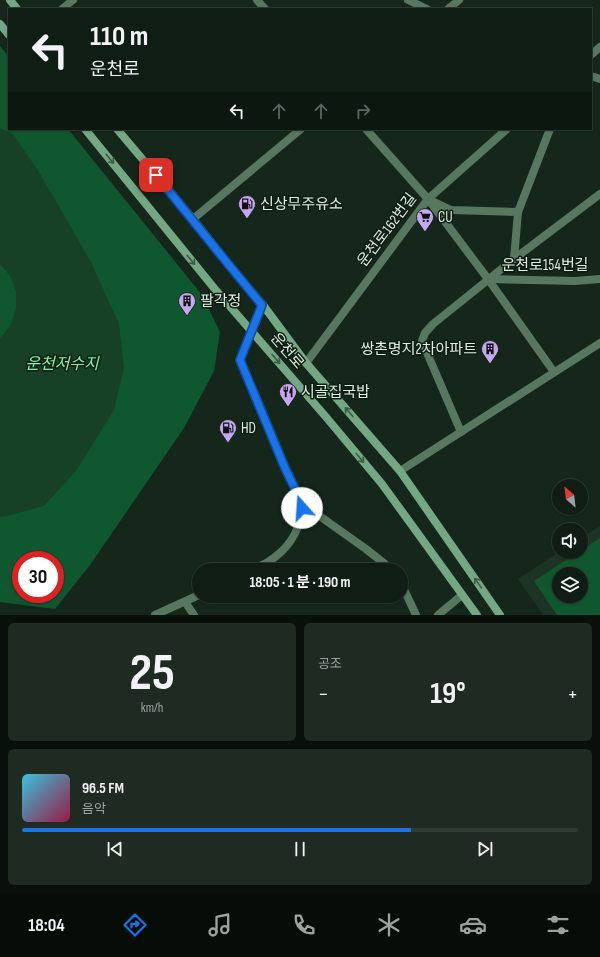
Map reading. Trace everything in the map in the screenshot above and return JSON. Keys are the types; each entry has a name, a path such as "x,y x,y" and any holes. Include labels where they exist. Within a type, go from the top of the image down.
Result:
{"street":[{"path":"10,0 16,8"},
{"path":"63,8 73,0"},
{"path":"257,0 264,8"},
{"path":"408,0 425,8"},
{"path":"449,8 459,0"},
{"path":"0,24 8,34"},
{"path":"592,54 600,47"},
{"name":"운천로","path":"86,130 214,288 326,416 382,484 477,615"},
{"name":"운천로","path":"118,130 193,219 306,363 400,471 500,615"},
{"path":"193,219 301,130"},
{"path":"367,130 428,199 554,372"},
{"name":"운천로162번길","path":"306,363 428,199 506,130"},
{"path":"514,259 518,212 550,130"},
{"path":"488,280 600,194"},
{"path":"428,199 451,210 518,212"},
{"name":"운천로154번길","path":"461,432 422,341 425,333 433,324 488,280 575,281 600,278"},
{"path":"262,305 240,360 285,468 299,497 302,508 299,526 295,533 282,551 266,563"},
{"path":"400,471 600,343"},
{"path":"302,508 321,517 384,563"},
{"path":"438,615 462,595"},
{"path":"408,596 416,615"},
{"path":"154,615 192,598"},
{"path":"185,602 194,615"}],"shaded area":[{"path":"0,46 8,56 8,130 69,130 202,295 220,332 214,371 184,428 90,565 64,598 64,551 12,551 12,603 60,603 55,609 0,602"},
{"path":"600,526 600,615 543,615 518,579 552,557 552,559 588,559 588,534"},
{"path":"600,538 600,615 557,615 534,581 552,569 552,603 588,603 588,567 555,567 567,559 588,559 588,546"}],"water":[{"name":"운천저수지","path":"0,128 13,134 39,172 91,262 119,324 124,368 114,410 76,471 44,506 4,517 0,517 0,338 10,326 16,309 16,291 10,276 0,264"}],"place":[{"name":"신상무주유소","path":"247,219"},
{"name":"CU","path":"425,232"},
{"name":"팔각정","path":"187,316"},
{"name":"쌍촌명지2차아파트","path":"490,364"},
{"name":"시골집국밥","path":"288,407"},
{"name":"HD","path":"228,443"}],"route":[{"path":"156,175 262,305 240,360 285,468 299,497 302,508"}]}
